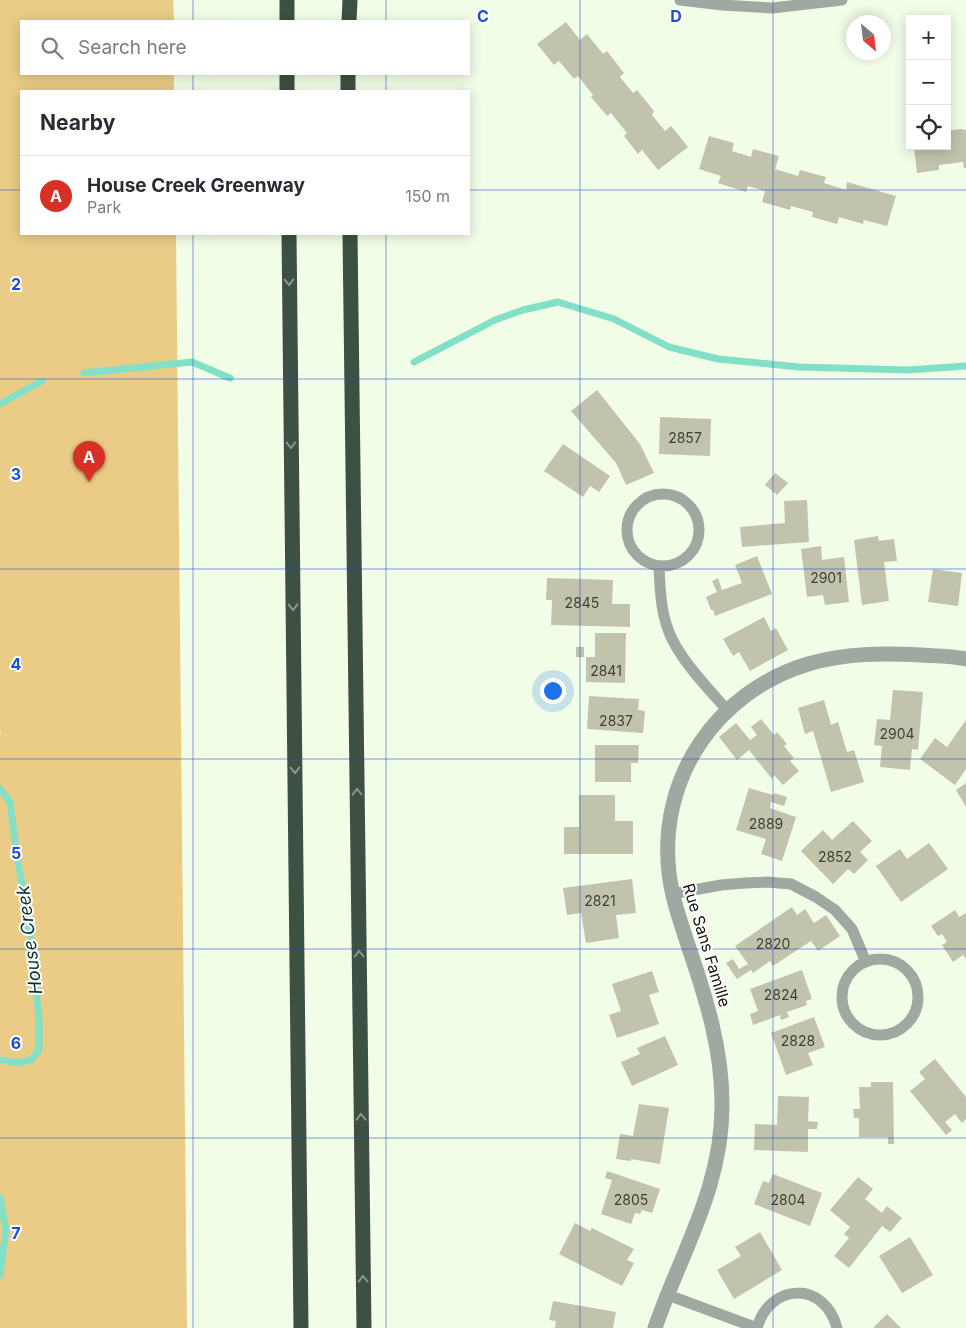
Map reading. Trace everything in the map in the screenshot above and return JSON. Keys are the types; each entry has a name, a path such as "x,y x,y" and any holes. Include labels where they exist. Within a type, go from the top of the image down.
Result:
{"highway":[{"path":"286,0 287,20"},
{"path":"349,20 350,0"},
{"path":"287,75 288,90"},
{"path":"348,75 348,90"},
{"path":"289,235 301,1328"},
{"path":"350,235 364,1328"}],"street":[{"name":"Rue Sans Famille","path":"655,1328 706,1201 715,1167 722,1104 718,1050 713,1026 672,894 667,847 669,820 684,769 698,746 727,710 777,676 807,664 847,656 885,653 966,658"}],"lane":[{"path":"680,0 772,8 842,0"},
{"path":"665,494 677,496 687,502 694,511 699,522 700,534 697,545 682,562 671,566 659,567 647,563 637,556 630,546 627,534 628,521 633,510 642,501 653,496 665,494"},
{"path":"659,567 661,596 672,638 702,681 727,710"},
{"path":"672,894 721,885 768,882 790,884 816,897 835,910 852,929 866,962"},
{"path":"874,959 886,959 898,963 908,971 915,981 918,993 917,1006 912,1017 903,1026 892,1032 880,1034 868,1032 856,1026 848,1018 843,1006 842,993 845,981 852,971 866,962 874,959"},
{"path":"668,1295 757,1328 766,1308 776,1299 788,1294 802,1293 815,1297 826,1304 834,1315 838,1328"}],"shaded area":[{"path":"0,0 173,0 174,20 20,20 20,75 174,75 174,90 20,90 20,235 176,235 187,1328 0,1328 0,733 2,735 0,731"}],"building":[{"path":"566,22 580,40 587,34 603,54 607,51 624,73 620,77 633,93 637,90 654,111 652,115 665,131 671,126 688,147 658,170 642,150 638,154 624,136 627,133 611,113 607,116 591,97 593,95 578,76 574,79 559,61 554,65 537,44"},
{"path":"951,130 966,130 966,168 964,168 963,162 939,165 939,170 917,173 914,150 951,150"},
{"path":"709,136 734,143 732,151 751,157 753,149 779,156 775,169 798,176 800,170 826,177 824,183 846,190 847,182 896,196 887,226 864,220 863,224 839,217 837,224 812,217 813,212 791,206 790,210 762,202 765,191 748,186 746,192 718,183 721,176 699,169"},
{"path":"597,390 640,444 654,473 626,485 616,463 571,411"},
{"path":"660,417 711,419 710,456 659,454"},
{"path":"563,444 610,476 599,492 590,486 583,497 544,471"},
{"path":"775,473 788,483 777,495 765,485"},
{"path":"807,500 809,542 742,547 740,527 785,523 784,501"},
{"path":"878,536 879,541 894,539 897,561 884,562 889,601 862,605 854,540"},
{"path":"821,546 822,560 844,557 849,602 825,605 823,595 807,597 801,549"},
{"path":"757,556 772,594 715,616 706,597 717,592 712,581 718,578 722,590 742,583 735,565"},
{"path":"933,569 962,573 958,606 928,602"},
{"path":"547,578 613,580 612,604 630,604 630,627 551,625 552,600 546,600"},
{"path":"764,617 771,631 776,628 788,650 750,671 739,652 733,656 723,639"},
{"path":"595,633 626,633 625,683 586,682 586,657 595,657"},
{"path":"576,647 584,647 584,657 576,657"},
{"path":"893,690 923,692 918,750 912,749 910,770 880,767 882,746 874,745 877,719 890,720"},
{"path":"589,696 639,699 638,710 645,711 643,733 587,729"},
{"path":"824,700 831,725 838,722 847,752 854,750 864,782 831,792 813,731 805,734 798,708"},
{"path":"761,719 774,735 777,732 787,744 784,746 794,758 790,761 799,771 783,785 774,775 772,779 749,750 737,760 719,737 736,723 750,740 757,735 751,727"},
{"path":"966,720 966,769 955,785 920,759 935,738 947,747"},
{"path":"595,745 639,745 638,763 631,763 631,782 595,782"},
{"path":"966,783 966,807 956,790"},
{"path":"749,788 787,797 784,806 771,802 770,808 796,817 782,861 761,854 766,839 736,830"},
{"path":"579,795 615,795 615,821 633,821 633,854 564,854 564,827 579,827"},
{"path":"853,821 872,841 860,852 868,860 854,874 848,869 833,884 801,851 823,830 832,840"},
{"path":"929,843 948,869 901,902 876,866 900,849 907,859"},
{"path":"632,879 636,913 616,915 619,938 586,943 581,913 567,915 563,888"},
{"path":"792,907 797,915 805,909 814,923 826,915 840,936 818,951 811,941 773,966 770,961 753,973 751,970 737,979 726,963 733,959 739,969 748,964 735,946"},
{"path":"955,910 959,917 966,913 966,959 963,955 953,962 942,945 947,942 942,934 938,936 931,926"},
{"path":"802,970 812,999 806,1001 807,1005 787,1012 789,1017 781,1020 780,1015 753,1025 750,1014 758,1011 750,989"},
{"path":"652,971 659,992 649,995 659,1024 617,1038 609,1015 621,1011 612,984"},
{"path":"814,1017 825,1047 808,1053 813,1065 786,1075 771,1033"},
{"path":"665,1036 678,1065 632,1086 621,1062 640,1054 637,1048"},
{"path":"935,1059 966,1097 966,1119 962,1123 955,1114 945,1122 952,1130 946,1135 910,1091 925,1079 919,1072"},
{"path":"871,1082 893,1082 894,1144 888,1144 888,1137 859,1137 859,1118 854,1118 853,1109 860,1109 859,1087 871,1087"},
{"path":"778,1096 809,1097 808,1121 818,1122 817,1129 808,1129 808,1152 754,1150 755,1124 777,1125"},
{"path":"639,1104 669,1108 660,1164 631,1159 631,1161 616,1159 620,1134 633,1136"},
{"path":"607,1171 660,1189 652,1213 642,1210 640,1214 635,1213 631,1224 601,1214 612,1180 605,1178"},
{"path":"773,1174 822,1193 810,1226 754,1204 763,1181 769,1183"},
{"path":"858,1177 873,1189 865,1199 882,1213 887,1206 902,1218 890,1232 882,1226 849,1268 834,1256 849,1238 844,1234 850,1227 830,1210"},
{"path":"575,1223 590,1231 592,1228 634,1249 627,1260 634,1263 622,1286 559,1254"},
{"path":"760,1232 782,1270 734,1299 717,1270 741,1256 735,1247"},
{"path":"910,1237 933,1275 902,1293 879,1256"},
{"path":"553,1301 616,1312 613,1328 555,1328 556,1321 549,1320"},
{"path":"887,1314 901,1328 873,1328"}],"waterway":[{"path":"414,362 495,320 523,310 558,302 614,319 669,347 718,359 799,367 908,370 966,366"},
{"path":"84,373 192,362 230,378"},
{"path":"0,404 42,381"},
{"name":"House Creek","path":"0,789 10,802 31,939 39,1019 39,1050 31,1060 18,1063 0,1060"},
{"name":"House Creek","path":"0,1198 6,1230 0,1275"}],"place":[{"name":"House Creek Greenway","path":"89,482"}]}
